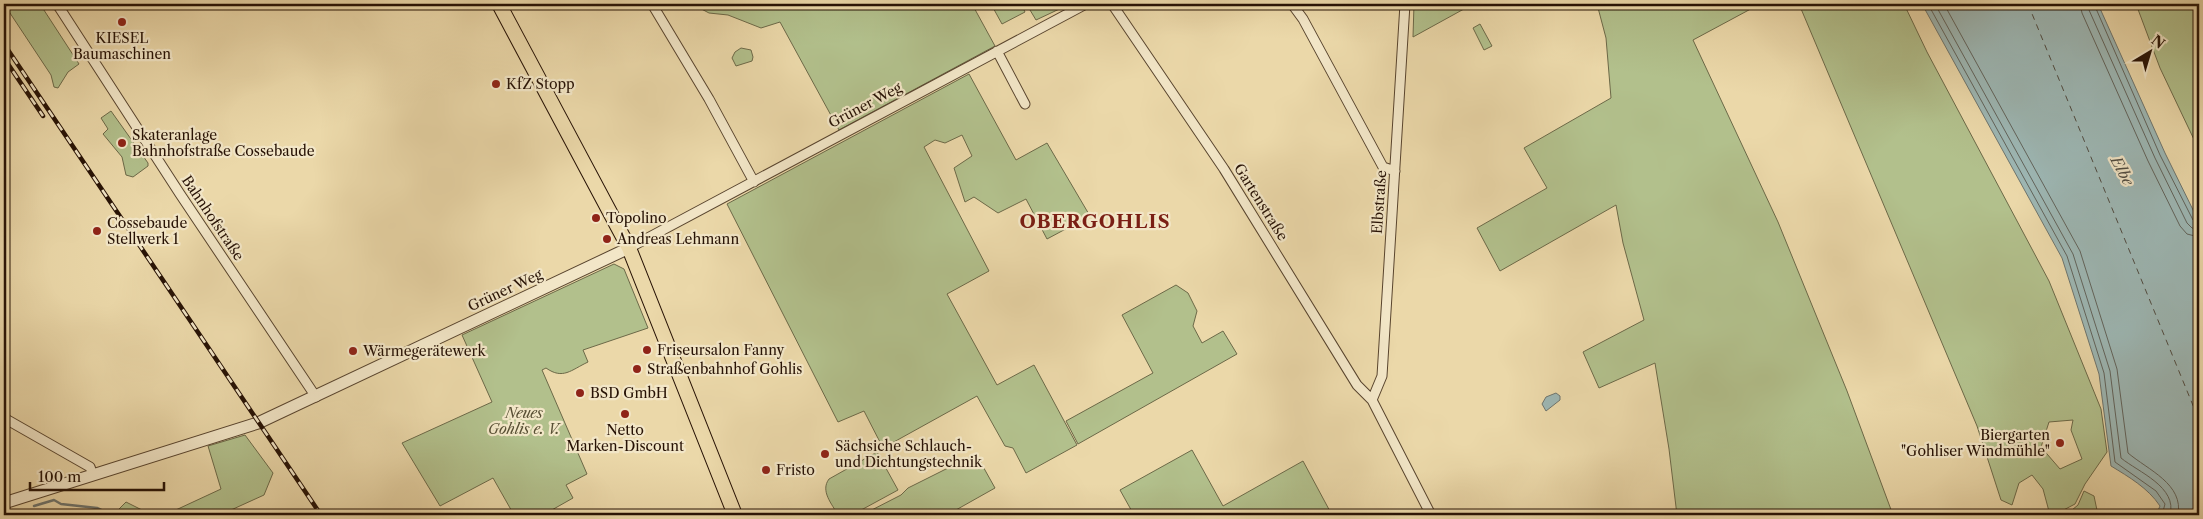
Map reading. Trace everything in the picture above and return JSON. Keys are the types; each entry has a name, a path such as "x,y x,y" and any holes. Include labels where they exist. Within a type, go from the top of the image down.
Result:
{"main road":[{"path":"499,4 629,248 735,515"}],"street":[{"name":"Bahnhofstraße","path":"57,4 180,194 316,397"},
{"path":"652,4 710,101 754,182"},
{"name":"Grüner Weg","path":"4,503 253,425 316,397 629,248 1086,4"},
{"name":"Gartenstraße","path":"1112,4 1224,169 1357,386 1372,400 1431,515"},
{"path":"1292,4 1303,19 1383,167 1395,171"},
{"name":"Elbstraße","path":"1372,400 1382,376 1405,4"},
{"path":"997,51 1024,104"},
{"path":"4,418 90,467 93,475"}],"green space":[{"path":"4,4 40,4 79,64 68,72 58,88 54,87 51,75"},
{"path":"692,4 972,4 995,46 839,130 780,22 761,28 728,15 709,13"},
{"path":"991,4 1001,4 1004,8 1012,4 1021,4 1025,12 1002,24"},
{"path":"1070,4 1036,20 1027,5"},
{"path":"1414,4 1473,4 1413,37"},
{"path":"1597,4 1760,4 1693,40 1778,222 1847,391 1893,515 1677,515 1669,449 1655,363 1599,388 1583,352 1644,320 1623,243 1616,205 1500,271 1477,228 1547,188 1524,148 1611,98 1606,38"},
{"path":"1799,4 1904,4 1927,52 2049,281 2101,409 2107,452 2085,484 2075,504 2054,515 2050,515 2043,489 2032,475 2019,483 2012,505 2001,500 1977,426","holes":["2073,420 2071,430 2082,459 2060,469 2041,447 2049,422"]},
{"path":"2136,4 2199,4 2199,150 2160,68"},
{"path":"1480,24 1492,46 1484,50 1473,28"},
{"path":"741,48 751,50 752,61 736,66 732,58 735,52"},
{"path":"969,74 1016,160 1047,143 1090,216 1047,239 1026,199 998,213 974,197 965,202 954,168 972,156 962,135 945,143 935,140 924,147 989,271 947,294 997,385 1034,365 1077,445 1026,473 1013,448 1005,446 977,396 883,448 864,411 838,422 727,204"},
{"name":"Skateranlage Bahnhofstraße Cossebaude","path":"111,111 148,163 148,166 133,177 126,175 122,157 103,134 108,129 101,118"},
{"name":"Neues Gohlis e. V.","path":"614,264 624,269 648,328 583,350 588,362 572,371 557,373 546,368 542,370 587,474 566,485 573,498 543,515 514,515 493,478 440,506 402,443 492,402 462,335"},
{"path":"1176,285 1188,293 1197,311 1193,326 1202,343 1223,331 1237,354 1078,444 1066,421 1153,373 1122,315"},
{"path":"245,435 273,473 264,495 220,515 165,515 221,489 208,446"},
{"path":"1192,450 1223,506 1303,461 1332,515 1134,515 1120,490"},
{"path":"877,452 898,490 852,515 838,515 826,493 829,479"},
{"path":"976,454 995,488 947,515 862,515 901,495 908,488"},
{"path":"2084,491 2094,496 2098,515 2066,515 2078,505"},
{"path":"126,502 152,515 116,515 115,513"}],"water":[{"name":"Elbe","path":"1922,4 2098,4 2165,153 2199,222 2199,515 2156,515 2160,506 2150,494 2138,483 2111,466 2099,374 2062,258"},
{"path":"1556,393 1560,396 1560,400 1546,411 1542,404 1546,397"}],"waterway":[{"path":"34,506 54,500 61,504 97,508 112,515"}],"ferry route":[{"path":"2028,4 2199,420"}],"railway":[{"path":"4,44 321,515"},
{"path":"4,58 43,116"}],"place":[{"name":"KIESEL Baumaschinen","path":"122,22"},
{"name":"KfZ Stopp","path":"496,84"},
{"name":"Skateranlage Bahnhofstraße Cossebaude","path":"122,143"},
{"name":"Topolino","path":"596,218"},
{"name":"Cossebaude Stellwerk 1","path":"97,231"},
{"name":"Andreas Lehmann","path":"607,239"},
{"name":"Friseursalon Fanny","path":"647,350"},
{"name":"Wärmegerätewerk","path":"353,351"},
{"name":"Straßenbahnhof Gohlis","path":"637,369"},
{"name":"BSD GmbH","path":"580,393"},
{"name":"Netto Marken-Discount","path":"625,414"},
{"name":"Biergarten \"Gohliser Windmühle\"","path":"2060,443"},
{"name":"Sächsiche Schlauch- und Dichtungstechnik","path":"825,454"},
{"name":"Fristo","path":"766,470"}],"district":[{"name":"OBERGOHLIS","path":"1095,221"}]}
